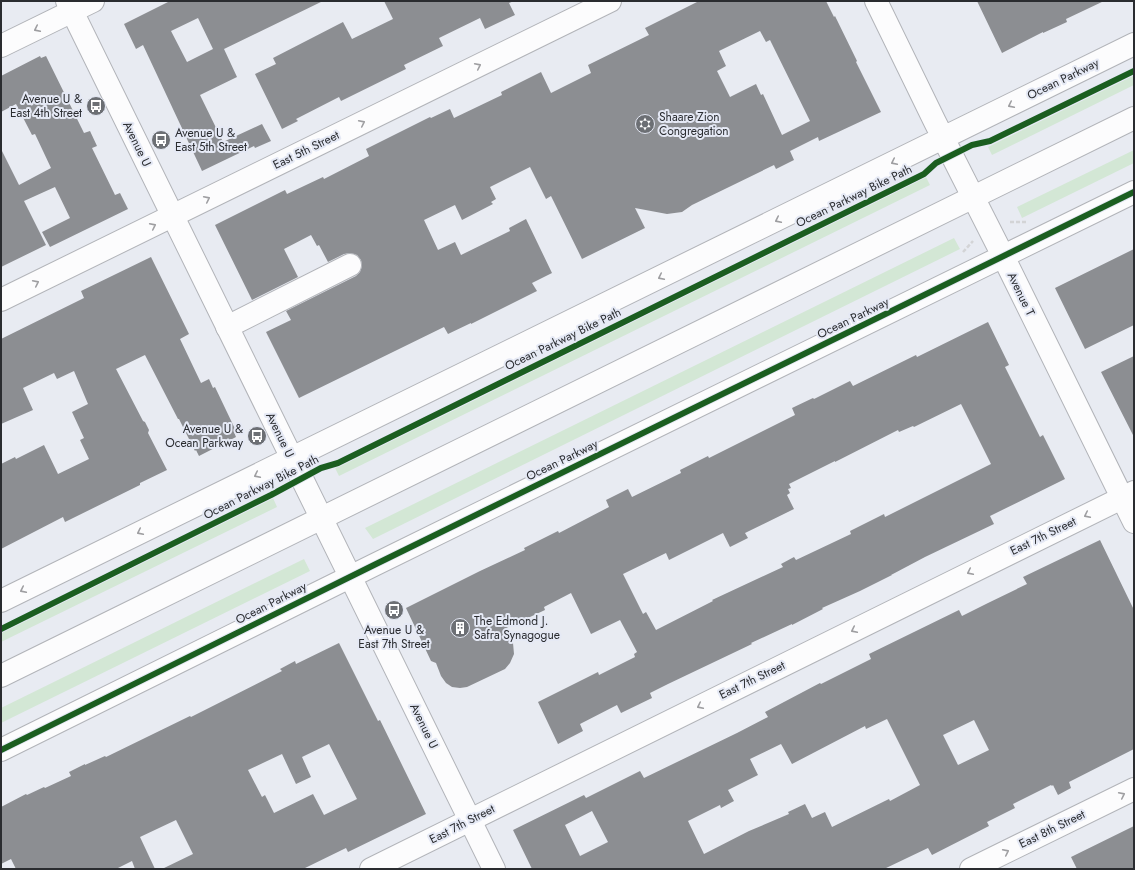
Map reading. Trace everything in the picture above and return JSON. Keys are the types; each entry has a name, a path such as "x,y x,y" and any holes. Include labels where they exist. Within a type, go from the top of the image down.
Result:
{"street":[{"path":"1,46 69,6 93,1"},
{"name":"East 5th Street","path":"1,300 610,1"},
{"name":"Avenue T","path":"876,1 973,198 1128,495 1134,522"},
{"name":"Avenue U","path":"69,6 494,869"},
{"name":"Ocean Parkway","path":"1,601 1134,44"},
{"path":"1,676 1134,118"},
{"name":"Ocean Parkway","path":"1,750 1134,192"},
{"path":"227,327 350,265"},
{"name":"East 7th Street","path":"371,869 1128,495"},
{"name":"East 8th Street","path":"971,869 1134,789"}],"green space":[{"path":"1134,75 1134,85 992,155 988,147"},
{"path":"1134,150 1134,163 1022,218 1017,207"},
{"path":"926,177 930,185 339,476 335,468"},
{"path":"954,238 960,249 373,539 365,528"},
{"path":"273,498 277,507 1,642 1,632"},
{"path":"304,559 310,571 1,723 1,708"}],"building":[{"path":"170,1 323,1 224,49 237,77 200,95 223,142 262,124 271,141 255,148 254,146 202,171 143,45 136,49 124,24","holes":["198,18 213,49 187,62 171,31"]},
{"path":"384,1 514,1 509,3 515,15 485,29 480,18 439,38 443,46 404,65 406,69 341,101 339,97 296,119 298,121 282,129 255,74 276,64 273,58 343,22 352,39 393,19"},
{"path":"699,1 826,1 834,17 835,16 881,112 819,141 818,137 790,151 794,160 776,169 774,165 692,205 682,212 667,214 635,208 645,228 582,259 551,196 546,199 530,167 490,187 496,199 491,202 493,204 462,220 455,205 424,220 438,250 455,242 461,255 510,231 509,228 526,219 552,273 532,283 537,291 448,334 444,327 299,398 266,332 291,320 286,311 356,276 360,272 362,266 361,260 357,255 350,253 344,254 328,262 319,245 317,246 311,235 284,249 298,277 252,300 215,225 285,190 287,194 323,177 324,179 369,156 366,149 430,117 431,118 450,109 454,118 502,95 501,92 541,72 551,93 591,73 588,65 649,35 645,28","holes":["760,31 766,42 770,40 810,121 782,135 763,94 761,95 756,84 730,97 717,71 726,66 719,51"]},
{"path":"977,1 1104,1 1066,19 1067,22 1043,32 1002,53"},
{"path":"40,56 41,58 46,56 84,133 90,131 97,146 92,148 115,195 120,193 128,209 50,247 42,232 70,218 55,187 24,201 46,245 1,267 1,149 19,185 51,168 35,134 32,135 16,104 1,112 1,76"},
{"path":"1134,249 1134,325 1085,349 1055,288"},
{"path":"151,257 189,334 180,339 201,383 209,379 213,388 215,387 236,431 234,432 236,437 199,456 145,355 116,369 143,421 145,422 149,430 148,433 167,470 65,522 63,517 1,549 1,464 15,457 16,459 44,445 58,474 89,459 80,440 84,438 72,412 88,404 74,371 57,379 54,373 23,388 33,410 1,424 1,339 84,298 81,291"},
{"path":"988,322 1009,365 1005,367 1040,437 1043,435 1065,479 990,516 994,524 925,557 860,591 822,608 823,609 792,625 751,643 752,644 650,693 652,698 621,713 617,705 580,724 583,731 558,744 538,702 598,672 599,675 635,657 634,654 637,652 620,620 591,634 571,593 544,607 545,610 504,629 513,643 514,654 510,663 505,669 467,687 460,688 452,687 446,683 441,676 436,663 431,661 406,608 525,550 524,548 558,531 559,533 609,507 606,500 628,489 632,497 681,473 680,470 708,456 709,458 795,415 792,408 850,381 853,386 916,355 917,357","holes":["961,404 991,464 885,517 884,514 850,531 851,534 796,560 794,557 781,564 783,567 712,600 713,601 656,630 646,612 643,614 623,574 666,553 669,560 723,533 730,547 748,538 745,533 794,509 787,495 790,493 788,489 791,488 789,484 898,430 899,432 913,426 914,427"]},
{"path":"1134,356 1134,437 1101,372"},
{"path":"1100,540 1134,610 1134,749 1069,782 1071,788 1058,795 1053,785 1051,785 1013,804 1015,808 987,822 989,826 932,855 928,848 884,869 532,869 513,830 584,795 586,798 640,771 644,778 737,733 768,717 765,712 820,683 821,684 871,659 869,654 959,610 962,616 1027,584 1023,577","holes":["887,719 920,785 890,801 889,799 832,827 825,812 812,818 805,804 788,812 789,814 749,831 704,854 688,821 720,805 721,808 734,801 728,790 758,775 750,759 781,744 792,764 865,726 866,729","974,720 989,750 958,765 943,735","592,811 608,842 580,856 565,825"]},
{"path":"339,643 378,721 380,720 426,814 348,852 346,848 303,869 162,869 193,854 176,820 140,837 155,869 135,869 132,861 116,869 16,869 11,859 1,864 1,807 26,794 27,795 44,787 45,788 71,776 69,772 85,764 105,756 106,757 190,716 191,717 282,671 280,669 295,661 296,664","holes":["329,744 357,799 324,815 313,794 274,813 265,795 262,797 248,770 282,754 296,784 311,777 302,757"]},
{"path":"1134,826 1134,869 1077,869 1071,857"}],"cycle path":[{"name":"Ocean Parkway Bike Path","path":"1,629 271,495 321,468 338,463 924,174 936,163 972,145 990,141 1134,71"},
{"path":"1,750 1134,192"}],"place":[{"name":"Avenue U & East 4th Street","path":"96,106"},
{"name":"Shaare Zion Congregation","path":"645,124"},
{"name":"Avenue U & East 5th Street","path":"161,140"},
{"name":"Avenue U & Ocean Parkway","path":"257,436"},
{"name":"Avenue U & East 7th Street","path":"394,610"},
{"name":"The Edmond J. Safra Synagogue","path":"460,628"}]}
